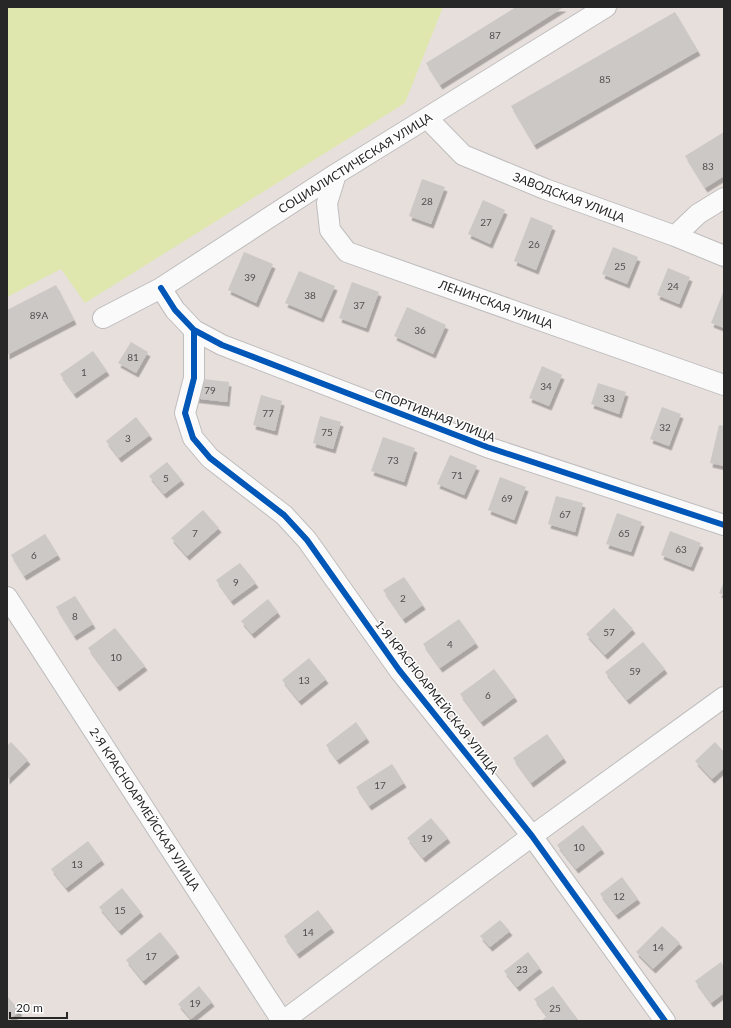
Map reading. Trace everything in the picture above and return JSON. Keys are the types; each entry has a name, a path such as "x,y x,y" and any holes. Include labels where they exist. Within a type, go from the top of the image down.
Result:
{"street":[{"name":"СОЦИАЛИСТИЧЕСКАЯ УЛИЦА","path":"103,318 161,288 336,174 606,7"},
{"name":"ЗАВОДСКАЯ УЛИЦА","path":"427,118 463,154 545,189 675,236 724,256"},
{"name":"ЛЕНИНСКАЯ УЛИЦА","path":"336,174 327,203 328,217 330,230 347,252 724,386"},
{"path":"675,236 698,214 724,198"},
{"name":"СПОРТИВНАЯ УЛИЦА","path":"161,288 175,310 194,330 222,345 487,447 724,525"},
{"name":"1-Я КРАСНОАРМЕЙСКАЯ УЛИЦА","path":"194,330 194,378 185,413 194,438 210,458 284,515 306,540 399,670 532,836 665,1021"},
{"name":"2-Я КРАСНОАРМЕЙСКАЯ УЛИЦА","path":"7,597 283,1021"},
{"path":"283,1021 532,836 724,697"}],"green space":[{"path":"7,7 443,7 405,103 85,303 61,269 7,297"}],"building":[{"path":"516,7 564,7 440,85 426,63"},
{"path":"675,12 698,51 534,145 511,106"},
{"path":"724,132 724,176 705,188 685,156"},
{"path":"422,179 445,187 431,224 409,216"},
{"path":"483,200 505,210 490,244 468,234"},
{"path":"531,217 553,226 536,270 514,261"},
{"path":"613,247 638,257 627,284 602,274"},
{"path":"244,252 273,264 256,303 228,290"},
{"path":"668,268 690,277 679,304 657,295"},
{"path":"299,271 335,286 321,318 285,303"},
{"path":"352,282 379,292 366,328 339,318"},
{"path":"56,285 74,320 7,355 7,310"},
{"path":"724,290 724,328 711,323"},
{"path":"407,307 446,325 433,354 394,336"},
{"path":"131,342 148,352 136,373 118,363"},
{"path":"93,351 107,371 74,394 60,374"},
{"path":"542,366 562,375 549,406 529,398"},
{"path":"194,378 229,382 227,402 192,398"},
{"path":"598,383 626,392 619,414 591,404"},
{"path":"261,395 282,401 275,431 253,425"},
{"path":"662,407 681,414 669,446 650,439"},
{"path":"320,416 341,422 333,449 313,443"},
{"path":"136,417 150,435 119,458 106,441"},
{"path":"719,425 724,426 724,466 710,463"},
{"path":"383,437 415,448 404,482 371,471"},
{"path":"450,455 477,466 464,495 437,484"},
{"path":"167,462 182,480 164,494 149,476"},
{"path":"500,477 526,487 514,520 488,510"},
{"path":"556,496 583,503 575,532 548,524"},
{"path":"203,510 219,528 187,556 171,538"},
{"path":"617,513 642,522 631,552 606,544"},
{"path":"670,531 701,543 691,567 661,555"},
{"path":"45,534 58,555 24,576 11,555"},
{"path":"240,563 256,583 231,601 216,580"},
{"path":"404,577 423,605 403,619 383,590"},
{"path":"724,582 724,595 719,593"},
{"path":"75,596 93,624 74,636 56,607"},
{"path":"268,599 278,612 252,634 241,621"},
{"path":"614,608 633,629 605,655 586,634"},
{"path":"459,619 476,643 440,668 423,644"},
{"path":"115,628 145,666 117,687 88,648"},
{"path":"643,642 665,669 627,700 605,672"},
{"path":"309,658 326,679 299,701 282,680"},
{"path":"494,669 515,697 481,722 460,694"},
{"path":"356,722 367,738 337,760 326,745"},
{"path":"547,734 564,758 531,783 513,758"},
{"path":"11,742 28,760 7,780 7,746"},
{"path":"715,742 724,752 724,768 712,779 695,761"},
{"path":"392,764 404,783 369,806 356,787"},
{"path":"431,818 448,838 423,858 407,838"},
{"path":"583,825 602,849 576,869 557,845"},
{"path":"88,841 102,860 66,888 51,869"},
{"path":"622,877 638,899 616,915 600,894"},
{"path":"122,888 141,912 119,931 99,907"},
{"path":"318,910 332,928 297,954 284,936"},
{"path":"500,920 510,931 490,947 480,936"},
{"path":"662,926 680,943 653,969 636,952"},
{"path":"160,932 177,953 143,981 126,960"},
{"path":"528,952 540,968 517,987 504,971"},
{"path":"721,962 724,967 724,993 711,1003 695,981"},
{"path":"199,986 212,1002 191,1019 178,1004"},
{"path":"553,986 579,1021 541,1021 547,1016 534,999"},
{"path":"7,996 20,1011 8,1021 7,1021"}],"cycle path":[{"path":"161,288 175,310 194,330 222,345 487,447 724,525"},
{"path":"194,330 194,378 185,413 193,438 210,458 284,515 307,540 399,670 532,836 665,1021"}]}
